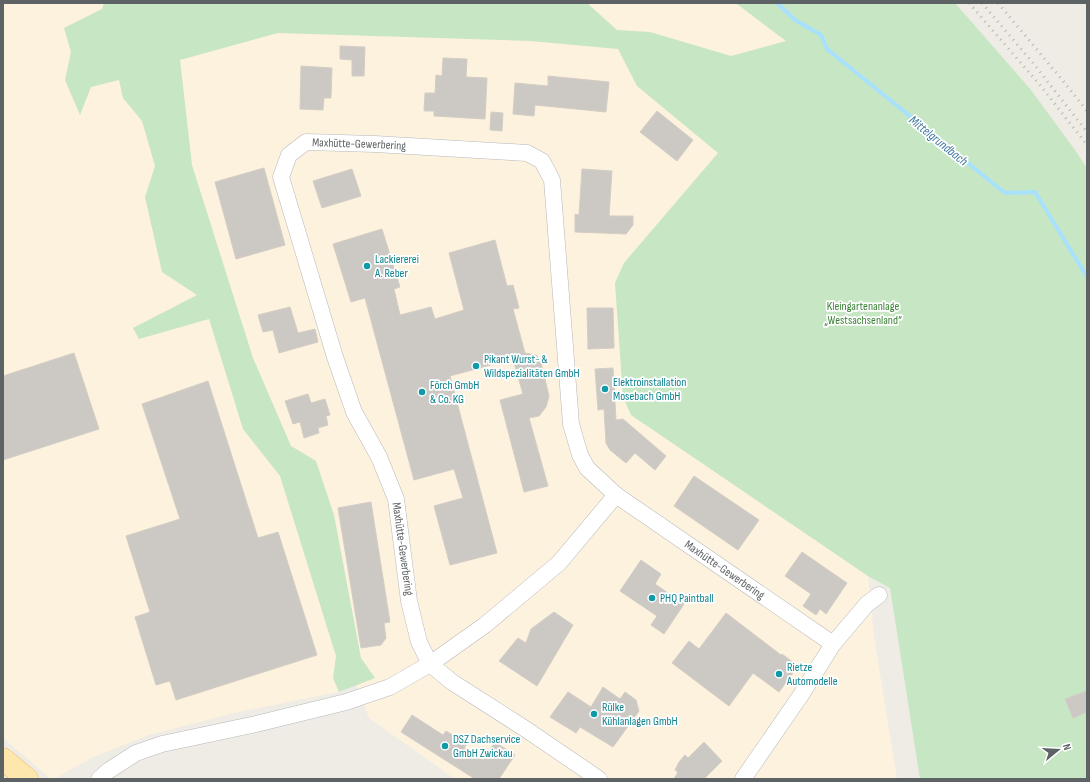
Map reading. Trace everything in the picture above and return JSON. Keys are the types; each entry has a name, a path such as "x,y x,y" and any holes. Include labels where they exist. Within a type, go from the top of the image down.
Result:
{"main road":[{"path":"3,759 27,779"}],"street":[{"name":"Maxhütte-Gewerbering","path":"599,779 527,730 452,682 430,664 419,642 409,601 396,499 379,457 354,412 280,176 289,155 306,142 375,144 527,153 542,161 552,180 571,424 580,455 587,468 616,495 833,644"},
{"path":"100,779 108,771 136,753 162,744 256,724 346,702 390,687 430,664 486,625 559,563 616,495"},
{"path":"743,779 802,695 833,644 867,604 880,595"}],"shaded area":[{"path":"3,3 737,3 805,55 784,76 624,263 615,283 631,415 868,576 874,636 897,779 455,779 369,718 356,685 339,692 234,713 149,735 93,757 54,779 51,779 3,738"}],"green space":[{"name":"Kleingartenanlage „Westsachsenland“","path":"104,3 587,3 617,30 650,32 731,56 786,41 737,3 955,3 1031,90 1087,168 1087,779 920,779 890,588 868,576 631,415 623,397 615,283 624,263 718,153 637,86 618,49 531,41 278,33 180,60 192,165 253,358 291,446 316,461 334,515 361,658 375,678 339,692 333,678 336,656 280,476 243,429 209,319 139,339 133,328 197,295 162,272 145,197 155,166 142,121 123,98 119,80 91,87 80,115 65,80 71,52 64,28 102,9"}],"building":[{"path":"340,46 365,47 364,76 352,76 352,60 340,59"},
{"path":"443,58 467,59 466,77 487,78 485,119 434,116 434,111 424,111 425,93 435,93 436,75 442,76"},
{"path":"301,66 332,68 331,98 324,98 323,110 300,109"},
{"path":"548,76 609,82 606,112 535,105 534,116 513,114 515,83 548,86"},
{"path":"657,111 693,140 677,161 640,132"},
{"path":"491,112 503,113 502,131 490,130"},
{"path":"264,168 285,245 236,259 215,182"},
{"path":"352,169 361,196 322,208 313,181"},
{"path":"582,169 612,171 609,216 633,216 633,225 626,234 575,232 575,214 579,215"},
{"path":"382,229 400,287 394,289 400,315 431,307 435,319 464,310 449,253 495,240 507,286 513,285 519,308 513,309 525,353 536,355 540,359 549,396 546,407 539,416 529,418 548,486 524,492 500,400 523,394 513,359 450,376 497,553 450,565 434,506 463,498 454,469 414,480 365,298 351,302 333,244"},
{"path":"290,307 298,333 315,329 318,342 279,353 273,330 263,332 258,315"},
{"path":"587,308 613,308 614,348 588,349"},
{"path":"74,353 99,429 3,460 3,376"},
{"path":"613,368 616,420 623,419 666,456 655,470 635,453 626,463 610,450 606,443 604,409 598,410 595,369"},
{"path":"208,381 258,538 278,532 317,655 176,700 170,681 156,685 135,617 150,612 126,536 180,519 142,404"},
{"path":"308,394 311,403 325,399 330,415 326,416 328,425 318,428 319,433 304,438 300,422 293,424 285,401"},
{"path":"694,476 759,520 738,550 674,506"},
{"path":"371,502 390,622 384,623 386,638 381,645 361,648 338,508"},
{"path":"802,552 847,583 826,614 820,609 816,615 803,606 811,594 785,576"},
{"name":"PHQ Paintball","path":"641,560 661,574 655,584 684,604 664,634 651,625 657,616 620,591"},
{"path":"554,612 573,625 537,686 499,661 518,638 526,643 531,629"},
{"path":"726,613 781,655 782,654 798,666 779,692 753,673 729,706 672,663 689,641 699,649"},
{"name":"Rülke Kühlanlagen GmbH","path":"603,687 620,699 625,692 636,700 639,711 613,747 580,727 576,733 550,717 568,692 591,707"},
{"path":"1087,691 1087,712 1073,718 1065,699"},
{"name":"DSZ Dachservice GmbH Zwickau","path":"412,715 443,735 446,731 467,744 464,748 483,760 495,742 515,755 499,779 475,779 401,732"},
{"path":"704,742 722,761 704,779 674,779 678,772 675,770 679,762 685,755 688,758"}],"waterway":[{"name":"Mittelgrundbach","path":"777,3 795,20 821,35 827,49 1005,193 1035,192 1087,277"}],"railway":[{"path":"969,3 1040,85 1087,145"},
{"path":"982,3 1033,63 1087,132"},
{"path":"998,3 1087,111"}],"place":[{"name":"Lackiererei A. Reber","path":"367,266"},
{"name":"Pikant Wurst- & Wildspezialitäten GmbH","path":"476,366"},
{"name":"Elektroinstallation Mosebach GmbH","path":"605,389"},
{"name":"Förch GmbH & Co. KG","path":"422,392"},
{"name":"PHQ Paintball","path":"652,598"},
{"name":"Rietze Automodelle","path":"779,674"},
{"name":"Rülke Kühlanlagen GmbH","path":"594,714"},
{"name":"DSZ Dachservice GmbH Zwickau","path":"445,746"}]}
